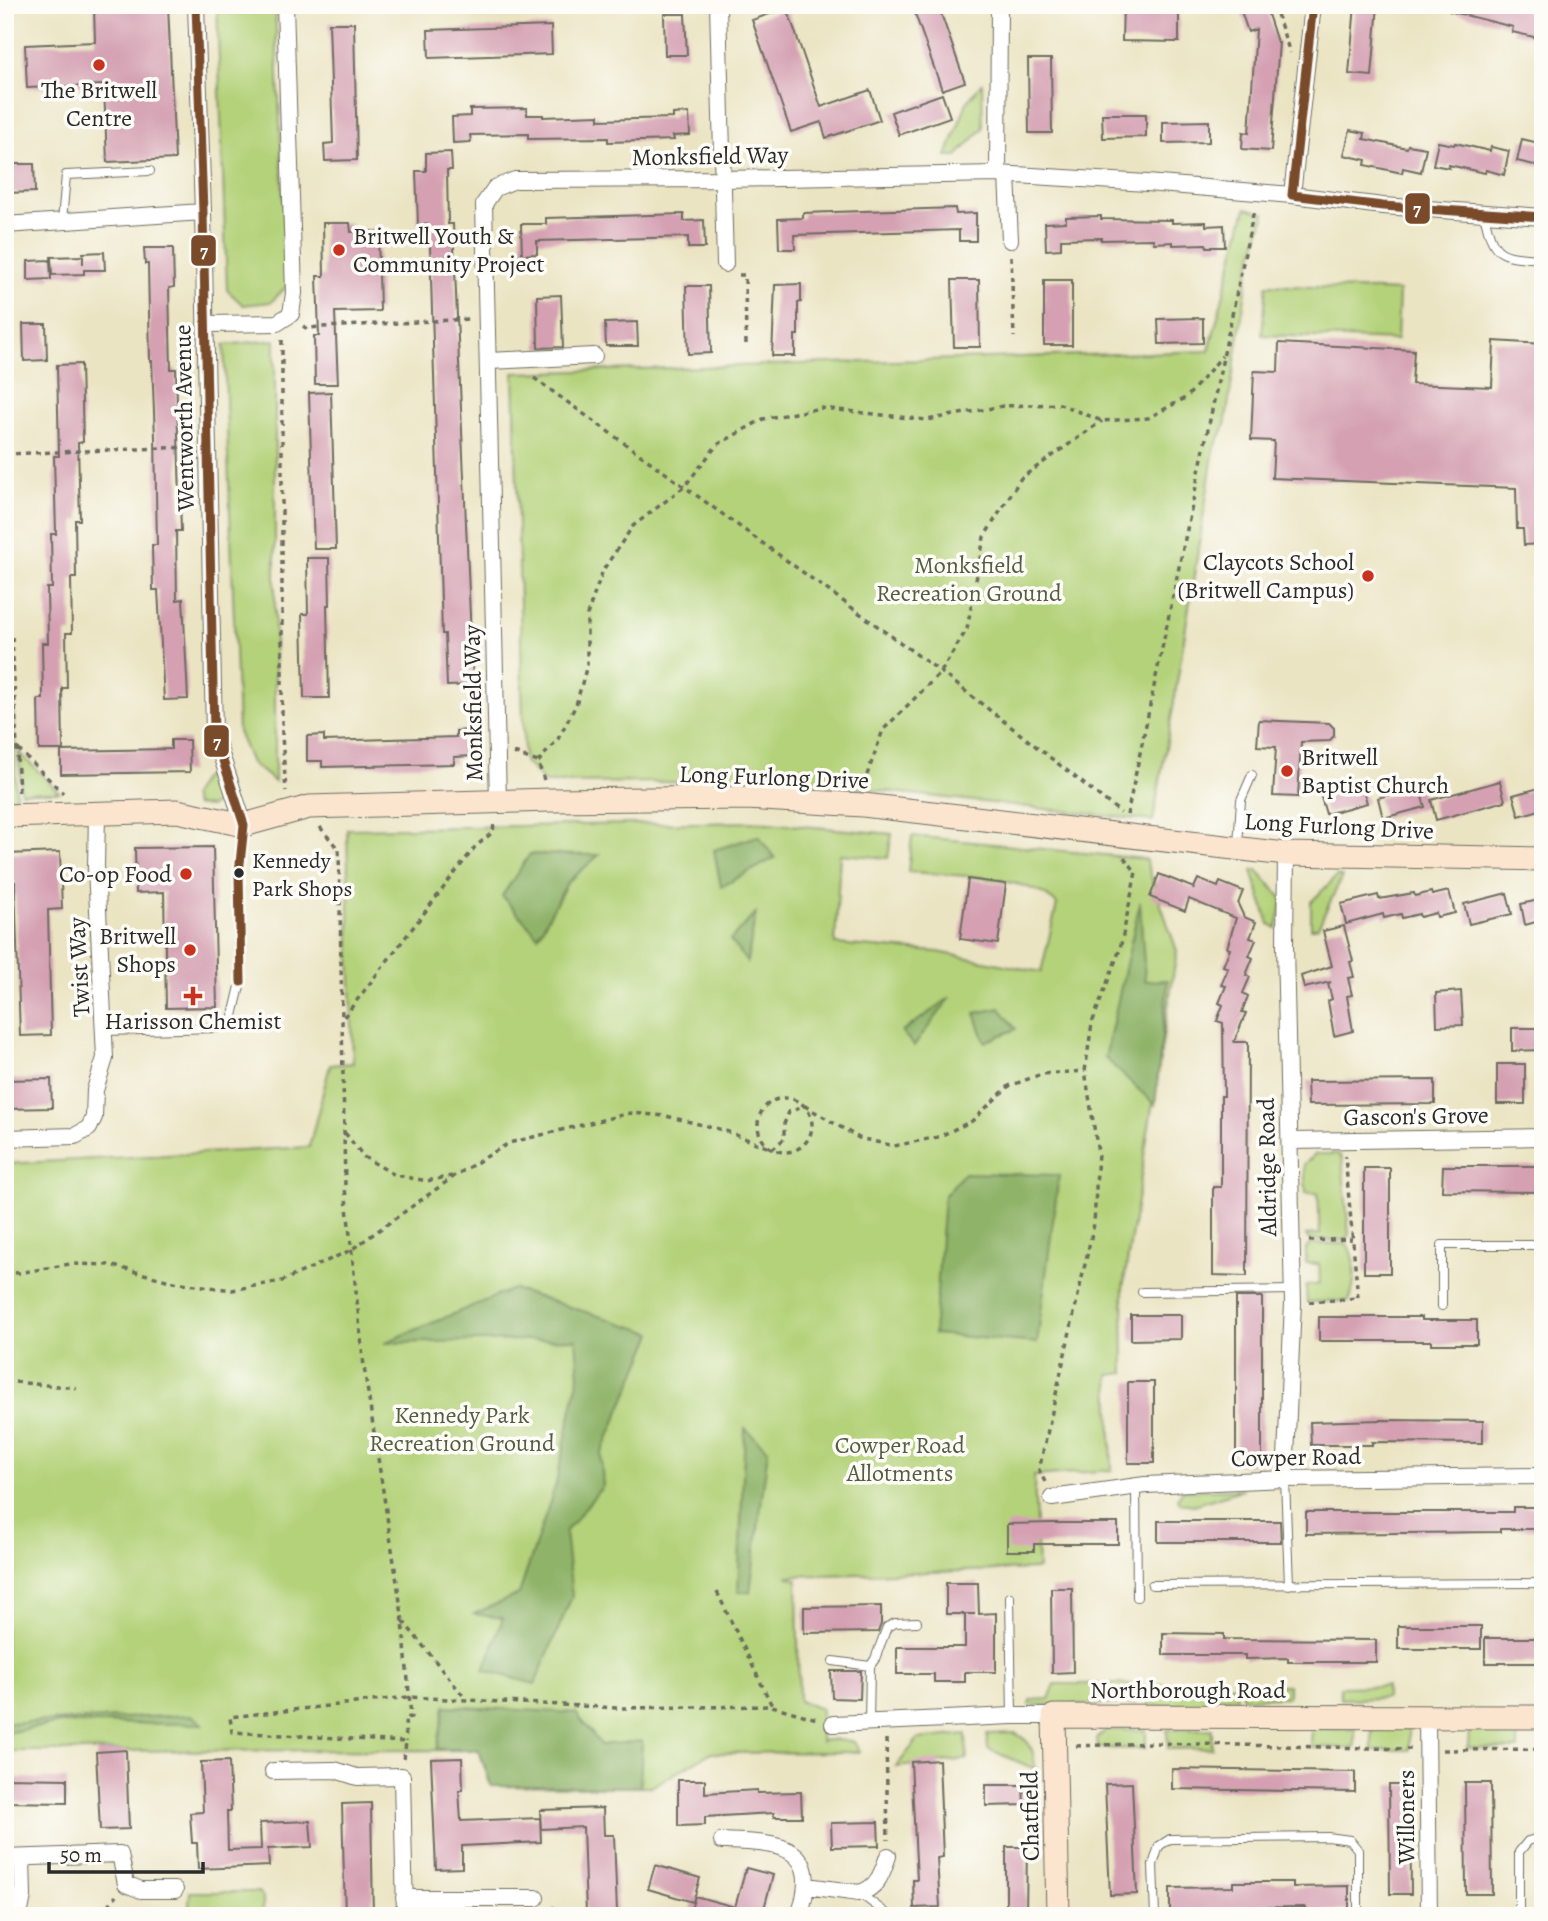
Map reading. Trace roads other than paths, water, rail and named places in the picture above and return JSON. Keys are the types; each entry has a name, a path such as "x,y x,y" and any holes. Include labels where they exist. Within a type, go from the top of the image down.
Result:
{"street":[{"name":"Wentworth Avenue","path":"196,5 214,733 244,825"},
{"path":"205,324 277,323 286,317 294,293 285,5"},
{"path":"718,5 725,264"},
{"path":"999,5 1002,174 1010,240"},
{"path":"1292,195 1313,5"},
{"name":"Monksfield Way","path":"498,802 484,204 495,188 515,180 1002,174 1147,183 1543,217"},
{"path":"5,225 203,212"},
{"path":"489,361 594,356"},
{"name":"Long Furlong Drive","path":"12,815 177,811 244,825 309,807 746,798 863,805 1286,853 1543,859"},
{"name":"Twist Way","path":"5,1139 75,1136 89,1128 94,1117 95,1090 105,1058 105,1031 96,867 90,813"},
{"name":"Aldridge Road","path":"1285,1479 1293,1296 1285,945 1286,853"},
{"name":"Gascon's Grove","path":"1291,1140 1543,1137"},
{"name":"Cowper Road","path":"1052,1498 1136,1486 1285,1479 1543,1476"},
{"name":"Northborough Road","path":"833,1724 1012,1716 1543,1717"},
{"name":"Chatfield","path":"1054,1716 1058,1916"},
{"name":"Willoners","path":"1427,1718 1429,1916"},
{"path":"273,1771 335,1770 357,1777 402,1776 405,1916"},
{"path":"722,1841 769,1842 784,1846 799,1860 807,1886 799,1916"},
{"path":"5,1858 120,1854 126,1884 141,1890 175,1889"},
{"path":"807,1886 859,1893 873,1887 888,1856"},
{"path":"19,1916 23,1896 22,1858"},
{"path":"404,1898 536,1898"}],"lane":[{"path":"62,221 66,175 150,171"},
{"path":"1484,213 1488,235 1495,249 1510,257 1543,260"},
{"path":"1237,848 1241,800 1252,775"},
{"path":"105,1031 217,1028 232,1020 241,982 239,873 244,825"},
{"path":"1442,1306 1443,1245 1543,1245"},
{"path":"1142,1292 1293,1296"},
{"path":"1285,1479 1289,1585"},
{"path":"1136,1486 1137,1597"},
{"path":"1152,1585 1543,1583"},
{"path":"1010,1597 1012,1716"},
{"path":"869,1723 870,1666 887,1627 895,1623 917,1622"},
{"path":"833,1661 870,1666"},
{"path":"1155,1916 1153,1865 1159,1846 1170,1839 1328,1837 1350,1840 1358,1850 1358,1916"},
{"path":"1519,1916 1519,1852 1528,1840 1543,1837"},
{"path":"859,1893 890,1916"}],"place":[{"name":"The Britwell Centre","path":"99,65"},
{"name":"Britwell Youth & Community Project","path":"339,250"},
{"name":"Claycots School (Britwell Campus)","path":"1368,576"},
{"name":"Britwell Baptist Church","path":"1287,771"},
{"name":"Kennedy Park Shops","path":"239,873"},
{"name":"Co-op Food","path":"186,874"},
{"name":"Britwell Shops","path":"190,950"},
{"name":"Harisson Chemist","path":"193,996"}],"park label":[{"name":"Monksfield Recreation Ground","path":"969,579"},
{"name":"Kennedy Park Recreation Ground","path":"462,1429"},
{"name":"Cowper Road Allotments","path":"900,1459"}]}
